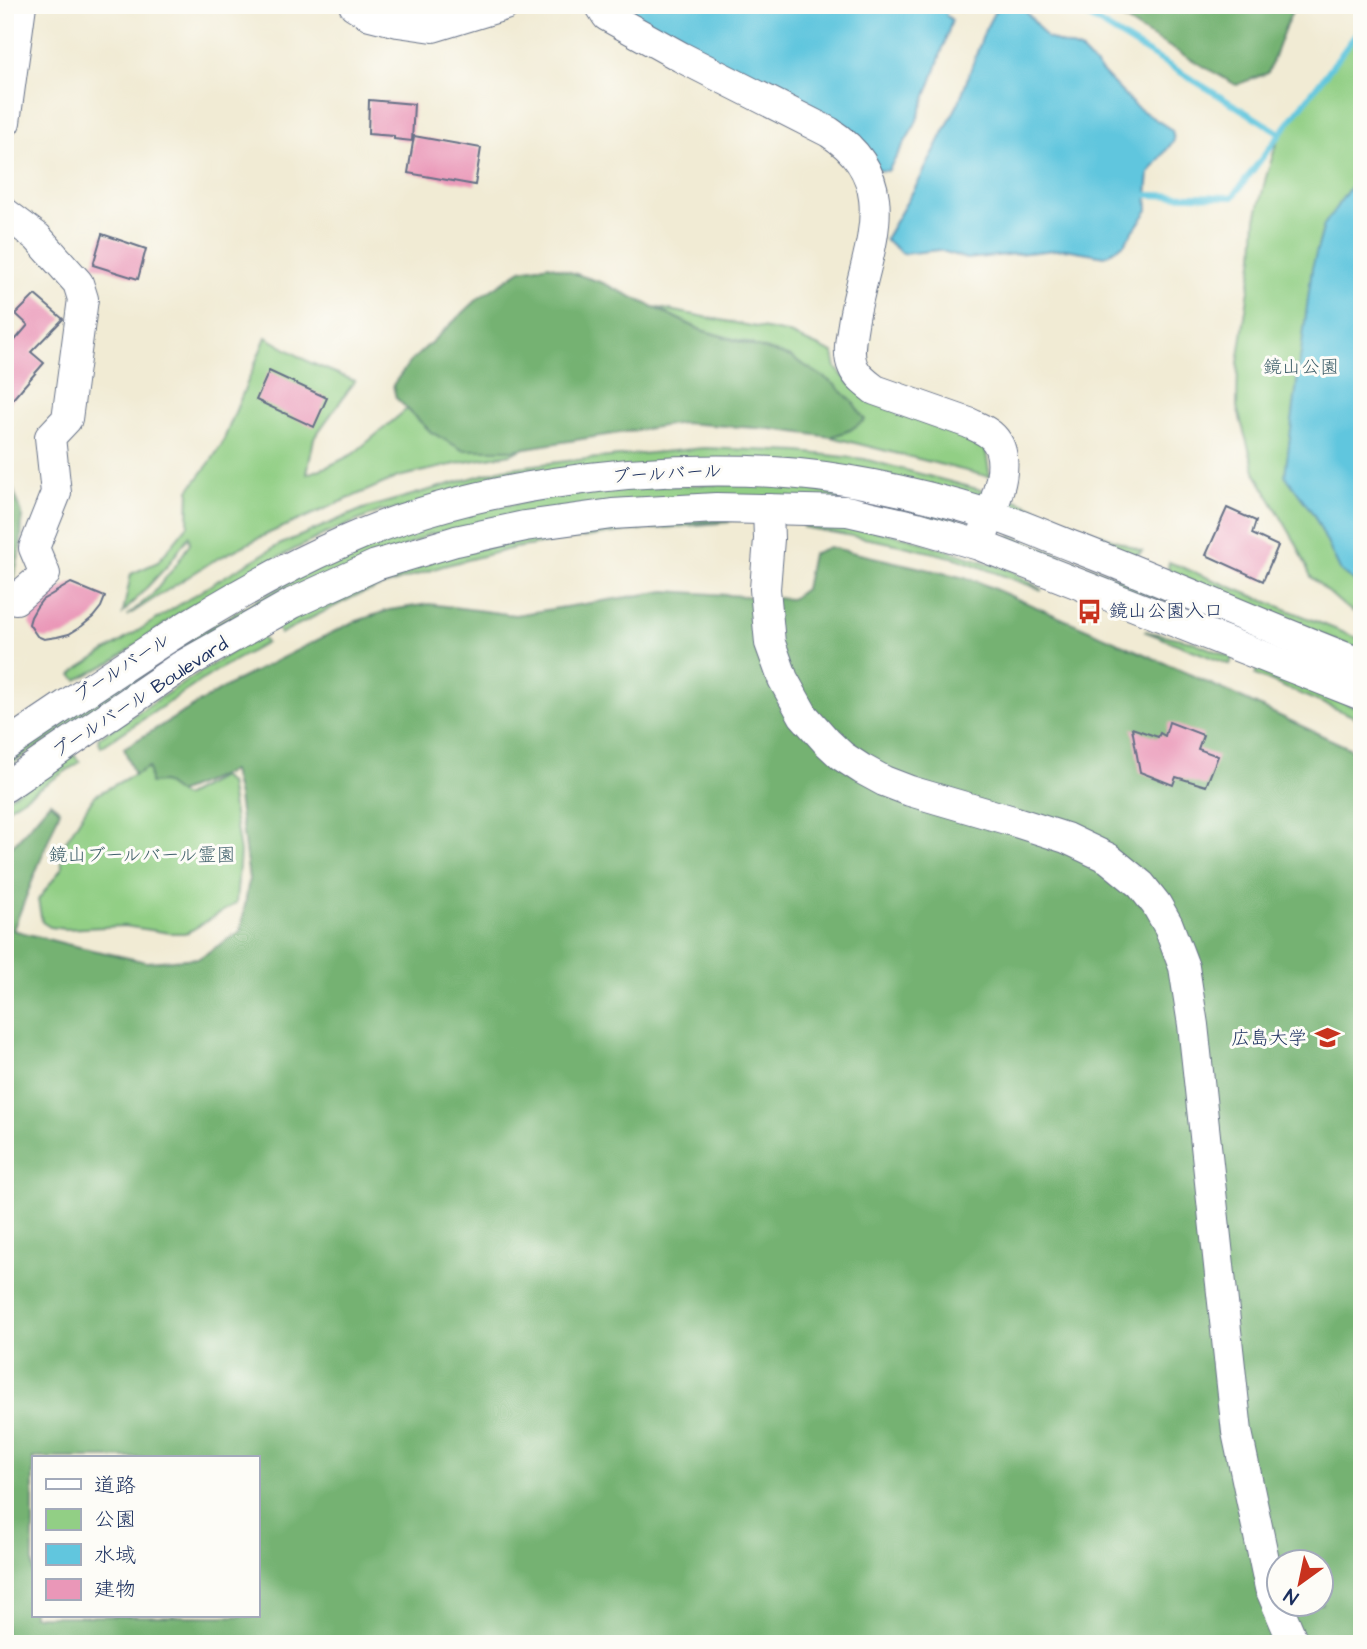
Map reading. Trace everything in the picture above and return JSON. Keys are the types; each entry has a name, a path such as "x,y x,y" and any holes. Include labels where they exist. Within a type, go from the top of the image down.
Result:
{"street":[{"path":"5,122 21,5"},
{"path":"354,5 370,15 433,27 505,5"},
{"path":"600,5 607,16 829,132 855,154 869,177 874,194 874,220 852,333 850,356 853,368 875,390 969,423 992,436 999,446 1002,472 979,545"},
{"path":"5,213 37,237 78,283 83,299 67,419 50,437 56,493 34,548 45,574 16,599"},
{"name":"ブールバール","path":"5,746 234,596 344,541 411,515 461,502 548,484 626,475 709,471 776,472 850,481 919,495 990,515 1146,575 1362,664"},
{"name":"ブールバール Boulevard","path":"5,787 180,667 293,603 376,565 456,541 525,526 612,514 716,508 847,511 917,527 979,545 1362,695"},
{"path":"768,509 769,539 765,589 770,643 791,696 803,715 827,741 852,762 884,781 1066,838 1108,858 1141,885 1168,925 1184,967 1193,1025 1237,1432 1270,1588 1294,1644"}],"green space":[{"path":"1102,5 1295,5 1268,73 1236,85"},
{"name":"鏡山公園","path":"1362,26 1362,617 1344,606 1311,577 1296,543 1256,474 1237,407 1238,363 1254,256 1256,219 1280,133 1322,82"},
{"path":"549,265 603,283 701,330 791,357 833,383 852,401 865,420 850,430 831,437 771,429 682,423 513,450 463,450 431,432 396,398 393,385 409,363 479,298 521,270"},
{"path":"654,307 787,333 833,353 836,368 852,386 954,427 985,446 990,477 831,437 850,430 752,344 701,330"},
{"path":"266,337 311,363 355,381 314,438 307,474 353,454 407,409 431,432 463,450 524,448 511,454 398,477 267,534 213,561 127,616 152,595 190,543 189,536 167,566 123,613 131,574 158,562 188,525 189,490 222,444"},
{"path":"704,448 799,452 864,459 989,492 984,497 797,463 381,511 323,535 238,578 184,610 114,661 77,680 72,675 217,581 279,545 363,509 503,469"},
{"path":"5,467 22,514 21,546 15,573 11,617 5,618"},
{"path":"765,483 834,488 968,521 968,526 964,529 898,512 429,534 79,720 5,768 5,756 112,684 309,570 401,534 474,511 581,492 659,486"},
{"path":"1008,497 1142,551 1133,555 1014,509"},
{"path":"730,522 620,532 514,548 443,566 357,595 280,634 277,627 323,602 435,558 596,525"},
{"path":"818,523 842,523 909,538 1012,571 1042,590 956,558 802,527"},
{"path":"1011,536 1198,609 1265,642 1009,543 1008,538"},
{"path":"829,547 974,580 1174,667 1362,754 1362,1644 5,1644 5,851 18,840 50,802 60,810 13,930 147,962 199,958 241,931 249,879 232,771 178,793 163,782 150,783 149,767 134,775 124,748 234,682 351,623 389,610 429,604 515,615 665,591 791,599 805,589 812,554"},
{"path":"1169,562 1362,640 1362,651 1170,573"},
{"path":"1144,631 1191,641 1232,658 1230,665"},
{"path":"260,634 266,643 216,671 101,747 98,738"},
{"path":"1259,668 1362,710 1362,720 1255,675"},
{"path":"73,754 80,762 5,810 5,800"},
{"name":"鏡山ブールバール霊園","path":"149,766 163,782 184,797 221,777 229,783 240,852 236,903 187,933 124,926 65,929 50,927 42,922 38,900 62,868 61,849 94,796"}],"water":[{"path":"623,5 933,5 952,20 915,125 888,171 877,170 665,36"},
{"path":"998,5 1011,5 1025,10 1047,38 1082,51 1135,106 1172,130 1174,140 1149,173 1148,210 1124,244 1105,256 1065,249 967,259 939,250 903,254 885,239 919,181 959,102 985,30"},
{"path":"1362,170 1362,588 1340,570 1314,515 1285,475 1312,268 1324,225"}],"building":[{"path":"369,100 414,104 412,141 394,139 394,136 368,134"},
{"path":"414,136 481,148 475,185 408,173"},
{"path":"102,234 146,249 138,279 93,265"},
{"path":"35,295 63,319 31,352 44,363 5,408 5,352 28,325 16,314"},
{"path":"269,371 327,398 314,427 256,400"},
{"path":"1227,508 1256,521 1252,534 1278,546 1263,581 1206,555"},
{"path":"71,583 105,597 101,607 93,617 69,634 44,639 37,636 29,624 36,608 42,600"},
{"path":"1169,722 1203,735 1198,749 1218,756 1206,786 1176,777 1173,785 1140,772 1132,728 1158,737 1160,733 1165,736"}],"waterway":[{"path":"943,13 951,5"},
{"path":"1070,5 1280,133"},
{"path":"1147,195 1233,197 1362,26"}],"place":[{"name":"鏡山公園入口","path":"1089,611"},
{"name":"広島大学","path":"1327,1038"}]}
